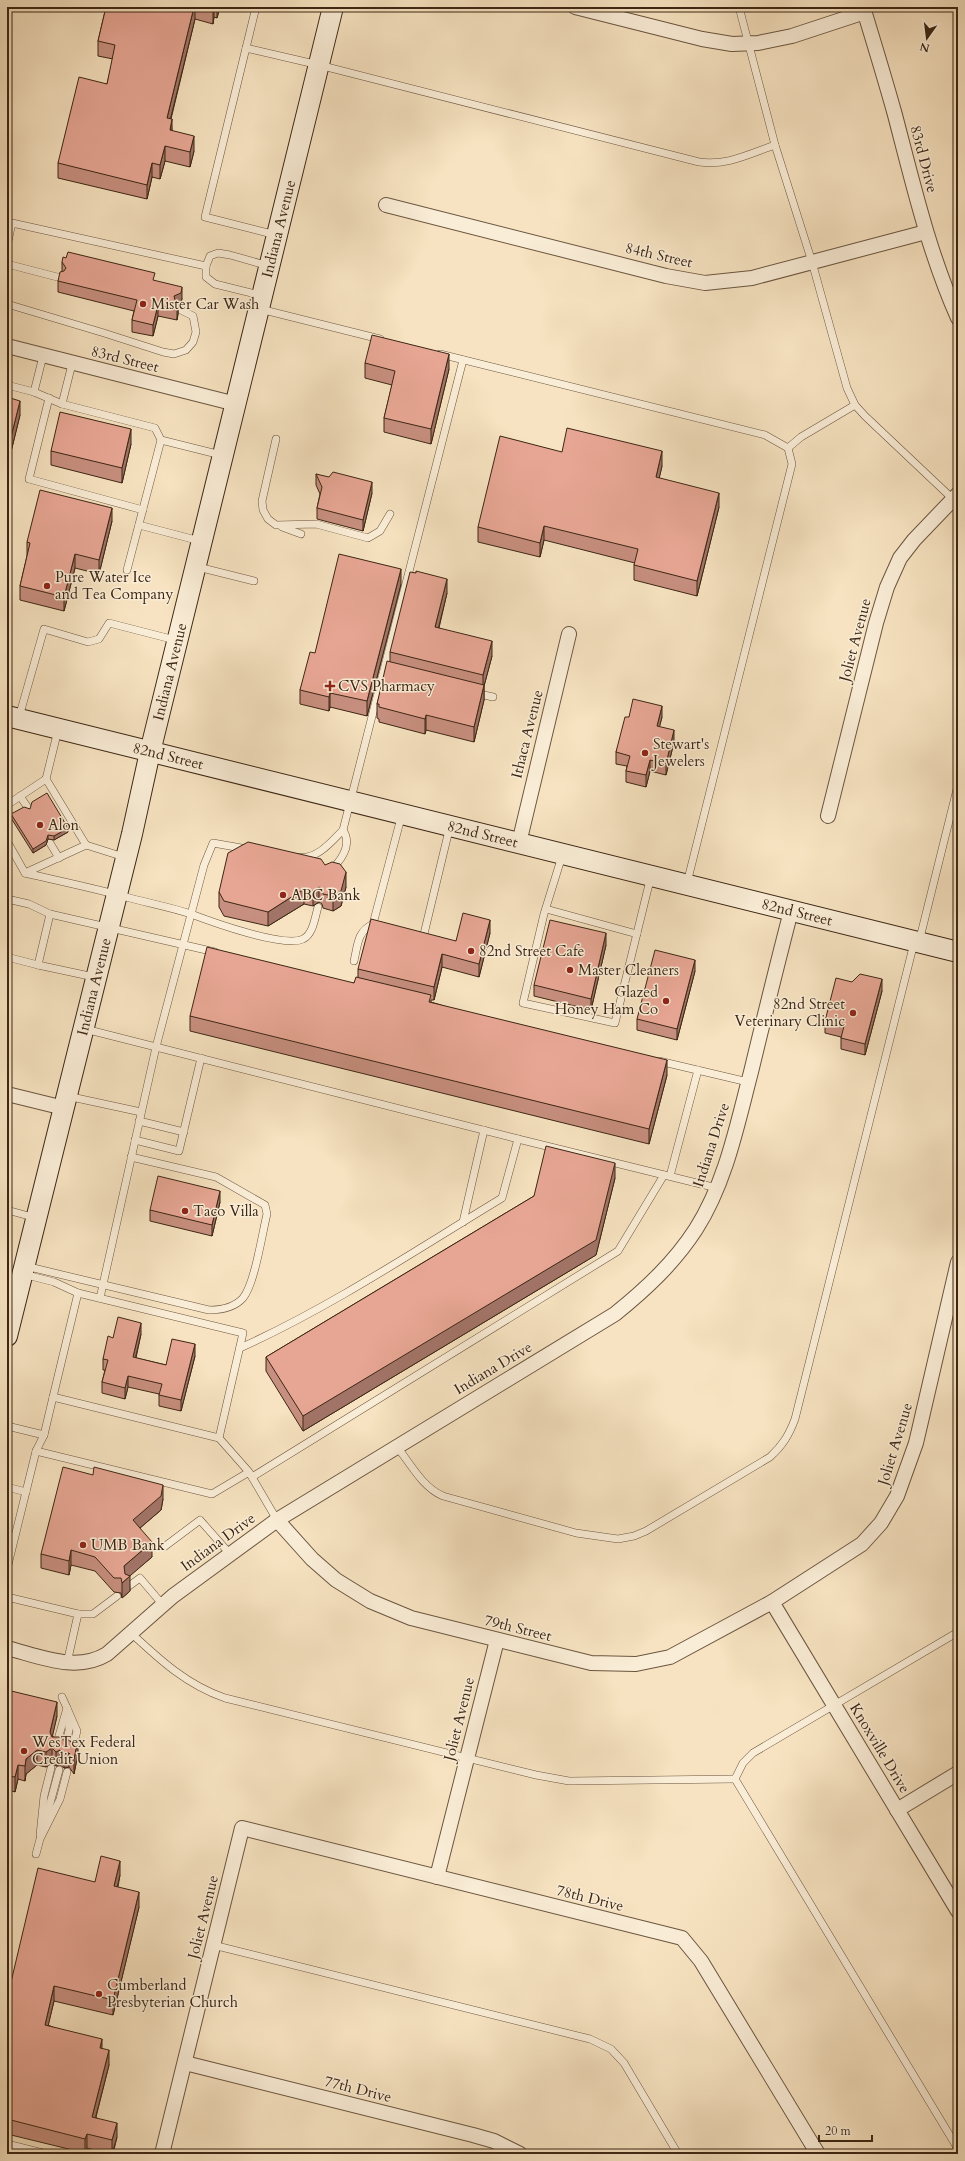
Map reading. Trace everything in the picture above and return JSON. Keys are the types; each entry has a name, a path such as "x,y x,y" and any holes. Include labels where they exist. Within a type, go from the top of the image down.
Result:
{"main road":[{"name":"Indiana Avenue","path":"7,1336 97,978 150,752 333,7"},
{"name":"82nd Street","path":"13,718 958,952"}],"street":[{"path":"575,7 702,39 732,44 750,44 792,36 864,10"},
{"name":"83rd Drive","path":"864,10 894,112 926,232 942,283 958,318"},
{"name":"84th Street","path":"386,205 666,276 704,283 752,278 926,232"},
{"name":"83rd Street","path":"7,346 72,364 236,404"},
{"name":"Joliet Avenue","path":"828,816 876,623 887,587 900,558 914,540 956,499"},
{"name":"Ithaca Avenue","path":"519,843 569,634"},
{"name":"Indiana Drive","path":"7,1648 67,1663 85,1664 96,1661 107,1654 163,1605 277,1520 615,1314 646,1289 675,1258 696,1228 717,1188 732,1145 791,911"},
{"path":"7,1094 66,1102"},
{"name":"Joliet Avenue","path":"772,1602 862,1544 881,1523 897,1496 916,1443 958,1262"},
{"name":"79th Street","path":"277,1520 312,1559 330,1574 370,1600 411,1618 591,1663 636,1664 670,1657 772,1602"},
{"name":"Knoxville Drive","path":"772,1602 958,1911"},
{"name":"Joliet Avenue","path":"437,1877 497,1640"},
{"path":"897,1810 958,1773"},
{"name":"Joliet Avenue","path":"162,2154 242,1828"},
{"name":"78th Drive","path":"242,1828 682,1938 701,1961 818,2154"},
{"name":"77th Drive","path":"185,2063 473,2135 500,2144 520,2154"}],"lane":[{"path":"256,7 205,217 277,235"},
{"path":"739,7 750,44 774,145 812,262 847,388 855,405 956,499"},
{"path":"246,48 319,65 699,162 714,164 724,163 774,145"},
{"path":"7,246 12,223 206,266"},
{"path":"270,266 218,253 210,256 206,266 206,277 215,284 261,303 388,341"},
{"path":"7,264 61,278"},
{"path":"7,304 104,332 163,352 174,354 186,350 196,332 193,316 180,309"},
{"path":"433,352 765,435 788,448 792,464 686,885"},
{"path":"34,392 43,356"},
{"path":"290,856 303,858 320,852 343,830 387,671 463,360"},
{"path":"62,404 72,364"},
{"path":"7,385 34,392 62,404 155,428 161,440 127,570"},
{"path":"49,398 29,479 143,510"},
{"path":"788,448 802,437 855,405"},
{"path":"276,439 262,501 263,510 268,519 276,525 301,534"},
{"path":"161,440 223,456"},
{"path":"276,525 316,524 368,538 380,531 390,514"},
{"path":"139,525 202,542"},
{"path":"196,566 254,581"},
{"path":"13,718 44,629 88,642 99,639 110,623 177,641"},
{"path":"464,690 493,697"},
{"path":"7,805 46,780 59,729"},
{"path":"46,780 86,845 126,858"},
{"path":"397,1446 423,1482 433,1492 576,1533 618,1539 634,1536 660,1523 770,1457 782,1447 789,1435 795,1419 958,785"},
{"path":"20,796 28,808"},
{"path":"354,961 361,933 364,929 377,925 402,814"},
{"path":"414,935 421,936 424,934 450,826"},
{"path":"326,875 336,865 348,848 348,837 343,830"},
{"path":"7,841 25,873 191,914 234,929 280,940 298,941 304,939 310,932 318,907"},
{"path":"50,843 59,858"},
{"path":"100,1298 156,1047 204,865 213,843 255,850"},
{"path":"25,873 86,845"},
{"path":"563,854 546,909 523,1003 615,1023 651,876"},
{"path":"7,899 28,904 50,914 109,926 220,953"},
{"path":"546,909 637,934"},
{"path":"38,965 50,914"},
{"path":"7,957 97,978"},
{"path":"84,1029 717,1188"},
{"path":"135,1140 179,1151 201,1058"},
{"path":"652,1059 748,1082"},
{"path":"36,1451 212,1494 251,1475 618,1251 667,1176 698,1070"},
{"path":"66,1102 141,1112"},
{"path":"139,1121 184,1132"},
{"path":"463,1222 484,1130"},
{"path":"240,1348 275,1332 339,1296 502,1198 518,1139"},
{"path":"24,1270 103,1284 209,1310 222,1310 232,1306 243,1298 250,1284 267,1214 266,1205 216,1177 131,1157"},
{"path":"7,1210 37,1218"},
{"path":"24,1270 78,1293 244,1333 219,1438"},
{"path":"7,1569 36,1451 44,1435 78,1293"},
{"path":"53,1398 219,1438 251,1475 277,1520"},
{"path":"7,1426 44,1435"},
{"path":"7,1487 26,1492"},
{"path":"164,1547 200,1520 230,1554"},
{"path":"129,1586 140,1578 163,1605"},
{"path":"7,1597 78,1614 93,1614 117,1596"},
{"path":"67,1663 78,1614"},
{"path":"735,1779 743,1763 754,1753 958,1632"},
{"path":"131,1633 167,1666 205,1691 225,1698 467,1758 569,1781 735,1779"},
{"path":"62,1697 77,1731 68,1751"},
{"path":"56,1748 67,1708"},
{"path":"40,1839 44,1796 51,1768"},
{"path":"36,1854 59,1770"},
{"path":"40,1839 60,1799 67,1772"},
{"path":"735,1779 958,2149"},
{"path":"213,1945 590,2039 611,2049 624,2063 678,2154"},
{"path":"7,2144 47,2154"}],"building":[{"path":"106,7 194,7 167,118 172,119 170,130 194,136 190,152 165,146 160,165 152,163 147,185 58,163 79,77 107,84 115,45 98,41"},
{"name":"Mister Car Wash","path":"68,252 155,273 153,280 182,287 181,293 174,296 178,303 177,309 158,305 153,325 132,320 137,300 58,281 60,272 64,271 66,268 62,262 63,257 66,258"},
{"path":"372,335 449,354 431,429 384,418 395,371 365,363"},
{"path":"7,397 20,401 8,449 7,449"},
{"path":"60,412 131,429 122,468 51,451"},
{"path":"567,428 662,451 656,477 719,493 697,581 634,565 638,549 544,526 540,543 478,527 500,436 562,452"},
{"path":"333,472 372,482 363,520 317,508 322,487 316,474 329,477"},
{"path":"40,490 112,508 99,560 75,554 64,597 20,586 30,543 27,542"},
{"path":"339,554 401,569 367,701 330,693 329,697 300,690 310,652 315,653"},
{"path":"416,571 447,579 435,627 492,641 483,675 390,652 410,572 416,573"},
{"path":"387,661 484,685 474,727 426,715 425,719 379,707 379,704 377,704"},
{"name":"Stewart's Jewelers","path":"633,699 662,706 657,726 674,730 666,764 650,760 646,775 626,771 630,756 616,752 625,717 629,717"},
{"name":"Alon","path":"47,793 68,828 54,836 48,835 46,841 33,849 11,814 24,807 30,809 32,802"},
{"name":"ABC Bank","path":"248,842 321,859 325,865 332,862 340,864 346,872 341,891 333,896 323,894 322,889 319,887 313,891 304,889 268,912 224,901 219,892 228,853"},
{"path":"463,913 490,920 479,964 442,954 434,987 358,969 371,919 456,941"},
{"name":"Master Cleaners","path":"550,920 606,933 591,999 534,985"},
{"path":"207,947 354,983 356,977 431,995 429,1002 667,1060 649,1129 190,1016"},
{"name":"Glazed Honey Ham Co","path":"655,950 695,960 677,1029 637,1019"},
{"name":"82nd Street Veterinary Clinic","path":"860,974 882,979 865,1044 841,1038 844,1026 825,1021 836,978 852,982"},
{"path":"546,1146 615,1163 596,1240 303,1416 266,1357 534,1196"},
{"name":"Taco Villa","path":"158,1176 220,1191 212,1225 150,1210"},
{"path":"118,1317 141,1323 133,1357 166,1365 172,1339 195,1344 181,1400 159,1395 162,1384 128,1376 125,1388 102,1382 108,1360 103,1359 108,1336 113,1338"},
{"name":"UMB Bank","path":"63,1467 93,1475 94,1467 163,1485 161,1496 133,1520 152,1542 124,1566 125,1574 130,1576 122,1583 121,1578 114,1578 95,1557 71,1550 69,1561 41,1554"},
{"name":"WesTex Federal Credit Union","path":"7,1690 57,1702 50,1732 52,1737 59,1737 63,1740 67,1739 71,1742 78,1739 74,1759 69,1753 64,1754 60,1750 56,1752 52,1748 46,1752 37,1750 26,1759 25,1766 18,1765 15,1777 9,1776 7,1784"},
{"name":"Cumberland Presbyterian Church","path":"101,1856 120,1861 114,1886 139,1892 113,2000 54,1986 45,2025 102,2039 100,2048 109,2050 92,2117 117,2123 112,2140 87,2134 85,2139 7,2119 7,1999 38,1868 95,1882"}],"place":[{"name":"Mister Car Wash","path":"143,304"},
{"name":"Pure Water Ice and Tea Company","path":"47,586"},
{"name":"CVS Pharmacy","path":"330,686"},
{"name":"Stewart's Jewelers","path":"645,753"},
{"name":"Alon","path":"40,825"},
{"name":"ABC Bank","path":"283,895"},
{"name":"82nd Street Cafe","path":"471,951"},
{"name":"Master Cleaners","path":"570,970"},
{"name":"Glazed Honey Ham Co","path":"666,1001"},
{"name":"82nd Street Veterinary Clinic","path":"853,1013"},
{"name":"Taco Villa","path":"185,1211"},
{"name":"UMB Bank","path":"83,1545"},
{"name":"WesTex Federal Credit Union","path":"24,1751"},
{"name":"Cumberland Presbyterian Church","path":"99,1994"}]}
